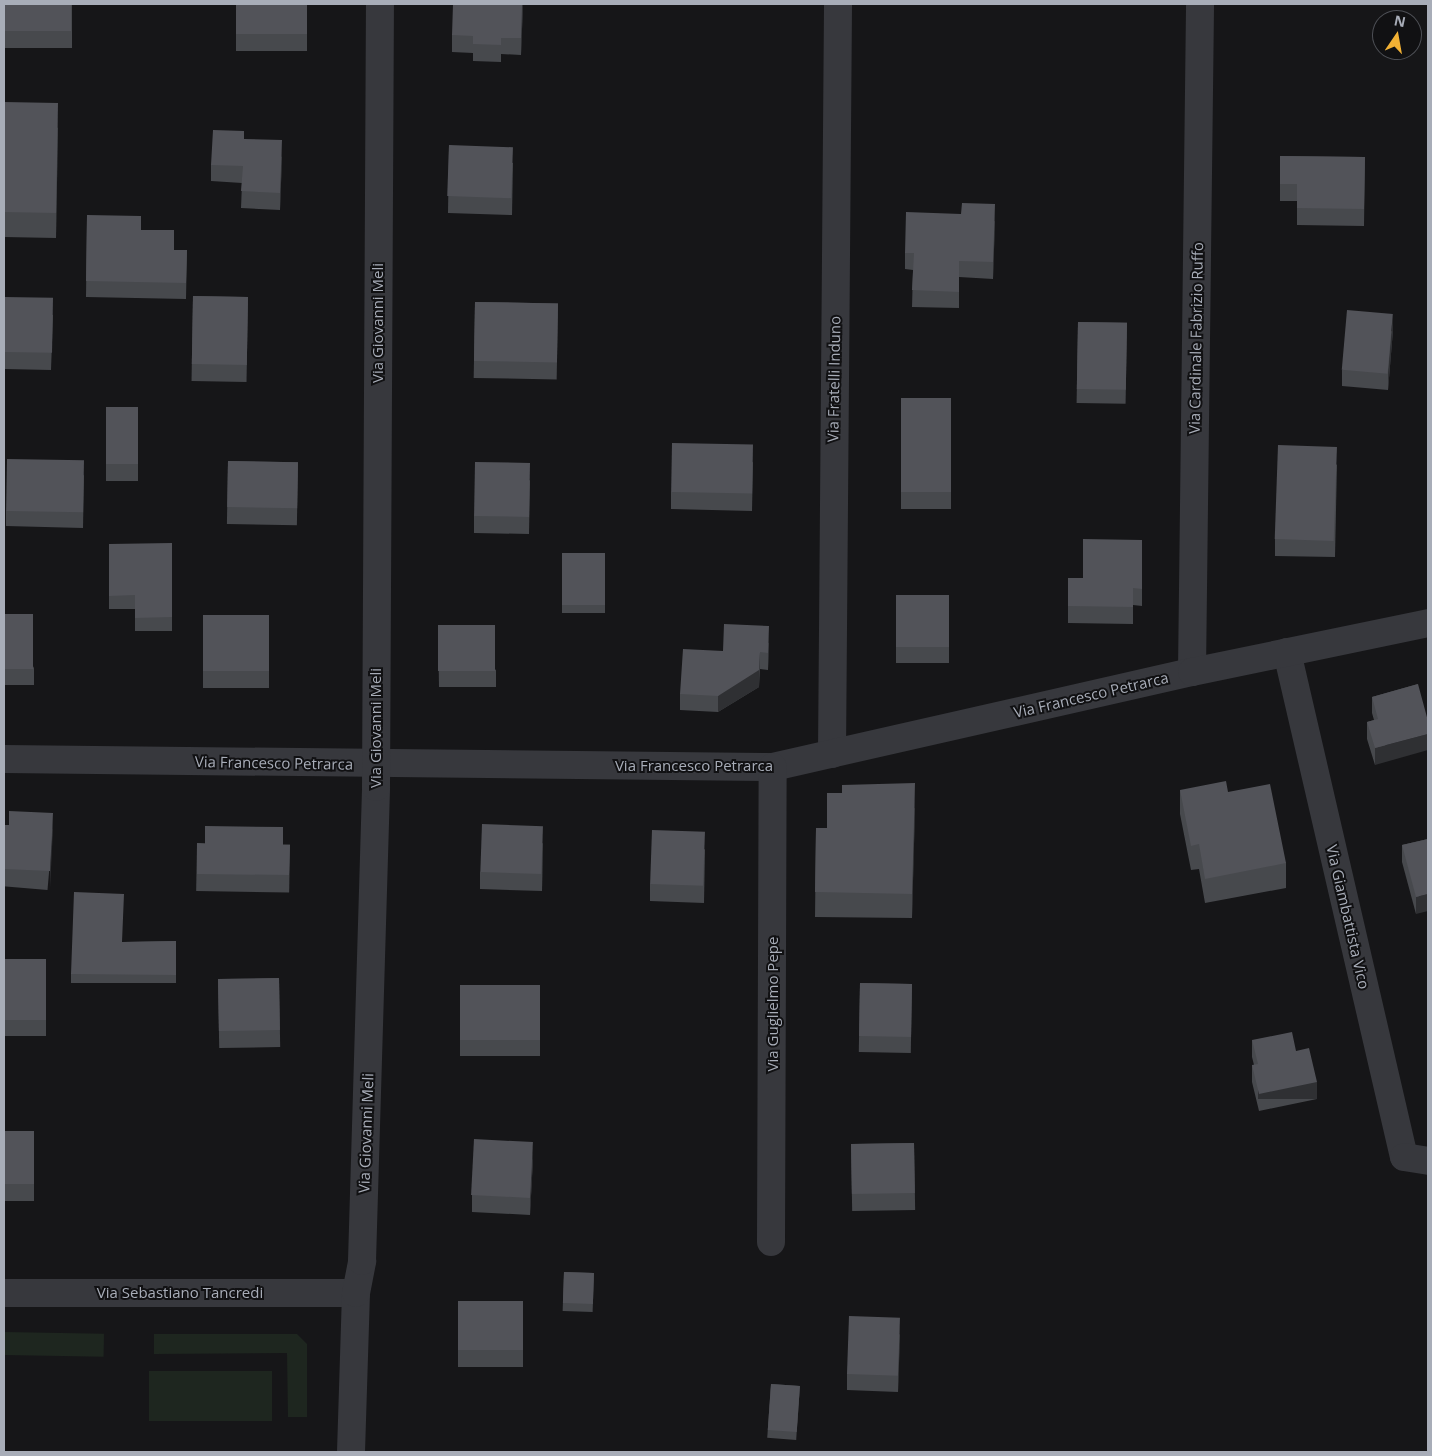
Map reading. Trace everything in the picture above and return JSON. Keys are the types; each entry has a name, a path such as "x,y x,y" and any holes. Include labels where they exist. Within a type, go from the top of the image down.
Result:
{"street":[{"name":"Via Giovanni Meli","path":"351,1452 356,1293 362,1261 376,765 380,4"},
{"name":"Via Fratelli Induno","path":"832,754 838,4"},
{"name":"Via Cardinale Fabrizio Ruffo","path":"1192,672 1200,4"},
{"name":"Via Francesco Petrarca","path":"4,759 376,765 773,767 1192,672 1428,623"},
{"name":"Via Giambattista Vico","path":"1287,652 1404,1157 1428,1161"},
{"name":"Via Guglielmo Pepe","path":"771,1242 773,767"},
{"name":"Via Sebastiano Tancredi","path":"4,1293 356,1293"}],"shaded area":[{"path":"4,1332 104,1334 104,1357 4,1355"},
{"path":"154,1334 297,1334 307,1344 307,1417 288,1417 287,1353 154,1354"},
{"path":"149,1371 272,1371 272,1421 149,1421"}],"building":[{"path":"4,4 71,4 71,31 4,31"},
{"path":"236,4 307,4 307,34 236,34"},
{"path":"453,4 522,4 521,38 501,38 501,45 473,44 473,36 452,35"},
{"path":"4,102 58,103 56,213 4,212"},
{"path":"213,130 244,131 244,139 282,140 280,193 241,191 243,166 211,165"},
{"path":"449,145 513,147 511,198 447,196"},
{"path":"1280,156 1365,157 1364,209 1297,208 1297,184 1280,184"},
{"path":"962,203 995,204 993,262 959,261 959,292 912,290 914,253 905,253 906,212 961,214"},
{"path":"87,215 141,216 141,230 174,230 174,250 187,250 186,283 86,281"},
{"path":"193,296 248,297 247,365 192,364"},
{"path":"4,297 53,298 52,353 4,352"},
{"path":"475,302 558,303 557,362 474,361"},
{"path":"1347,310 1393,314 1388,374 1342,370"},
{"path":"1078,322 1127,323 1126,390 1077,389"},
{"path":"901,398 951,398 951,492 901,492"},
{"path":"106,407 138,407 138,464 106,464"},
{"path":"672,443 753,444 752,493 671,492"},
{"path":"1278,445 1337,447 1334,541 1275,539"},
{"path":"7,459 84,460 83,512 6,511"},
{"path":"228,461 298,462 297,508 227,507"},
{"path":"475,462 530,463 529,517 474,516"},
{"path":"1083,539 1142,540 1142,589 1133,588 1133,607 1068,606 1068,578 1083,578"},
{"path":"172,543 172,617 135,618 135,595 109,596 109,544"},
{"path":"562,553 605,553 605,605 562,605"},
{"path":"896,595 949,595 949,647 896,647"},
{"path":"4,614 33,614 33,669 4,669"},
{"path":"203,615 269,615 269,671 203,671"},
{"path":"724,624 769,626 768,653 760,652 759,670 718,696 680,694 683,649 723,651"},
{"path":"438,625 495,625 495,671 438,671"},
{"path":"1418,684 1428,721 1428,734 1375,748 1367,722 1378,719 1372,697"},
{"path":"1226,781 1228,792 1270,784 1286,863 1205,879 1199,844 1191,846 1180,790"},
{"path":"915,783 912,894 815,892 816,828 827,828 827,793 842,793 842,785"},
{"path":"9,811 53,813 50,871 4,869 4,825 9,825"},
{"path":"482,824 543,826 541,874 480,872"},
{"path":"205,826 283,827 283,845 290,845 289,875 197,874 197,843 205,844"},
{"path":"652,830 705,832 703,886 650,884"},
{"path":"1428,839 1428,894 1416,897 1402,845"},
{"path":"74,892 124,894 122,942 176,941 176,975 71,974"},
{"path":"4,959 46,959 46,1020 4,1020"},
{"path":"279,978 280,1030 219,1031 218,979"},
{"path":"860,983 912,984 911,1037 859,1036"},
{"path":"460,985 540,985 540,1040 460,1040"},
{"path":"1292,1032 1296,1051 1309,1048 1317,1082 1259,1094 1252,1065 1258,1064 1252,1040"},
{"path":"4,1131 34,1131 34,1184 4,1184"},
{"path":"474,1139 533,1142 530,1198 471,1195"},
{"path":"914,1143 915,1193 852,1194 851,1144"},
{"path":"564,1272 594,1273 593,1304 563,1303"},
{"path":"458,1301 523,1301 523,1350 458,1350"},
{"path":"849,1316 900,1318 898,1376 847,1374"},
{"path":"771,1384 800,1386 797,1432 768,1430"}]}
